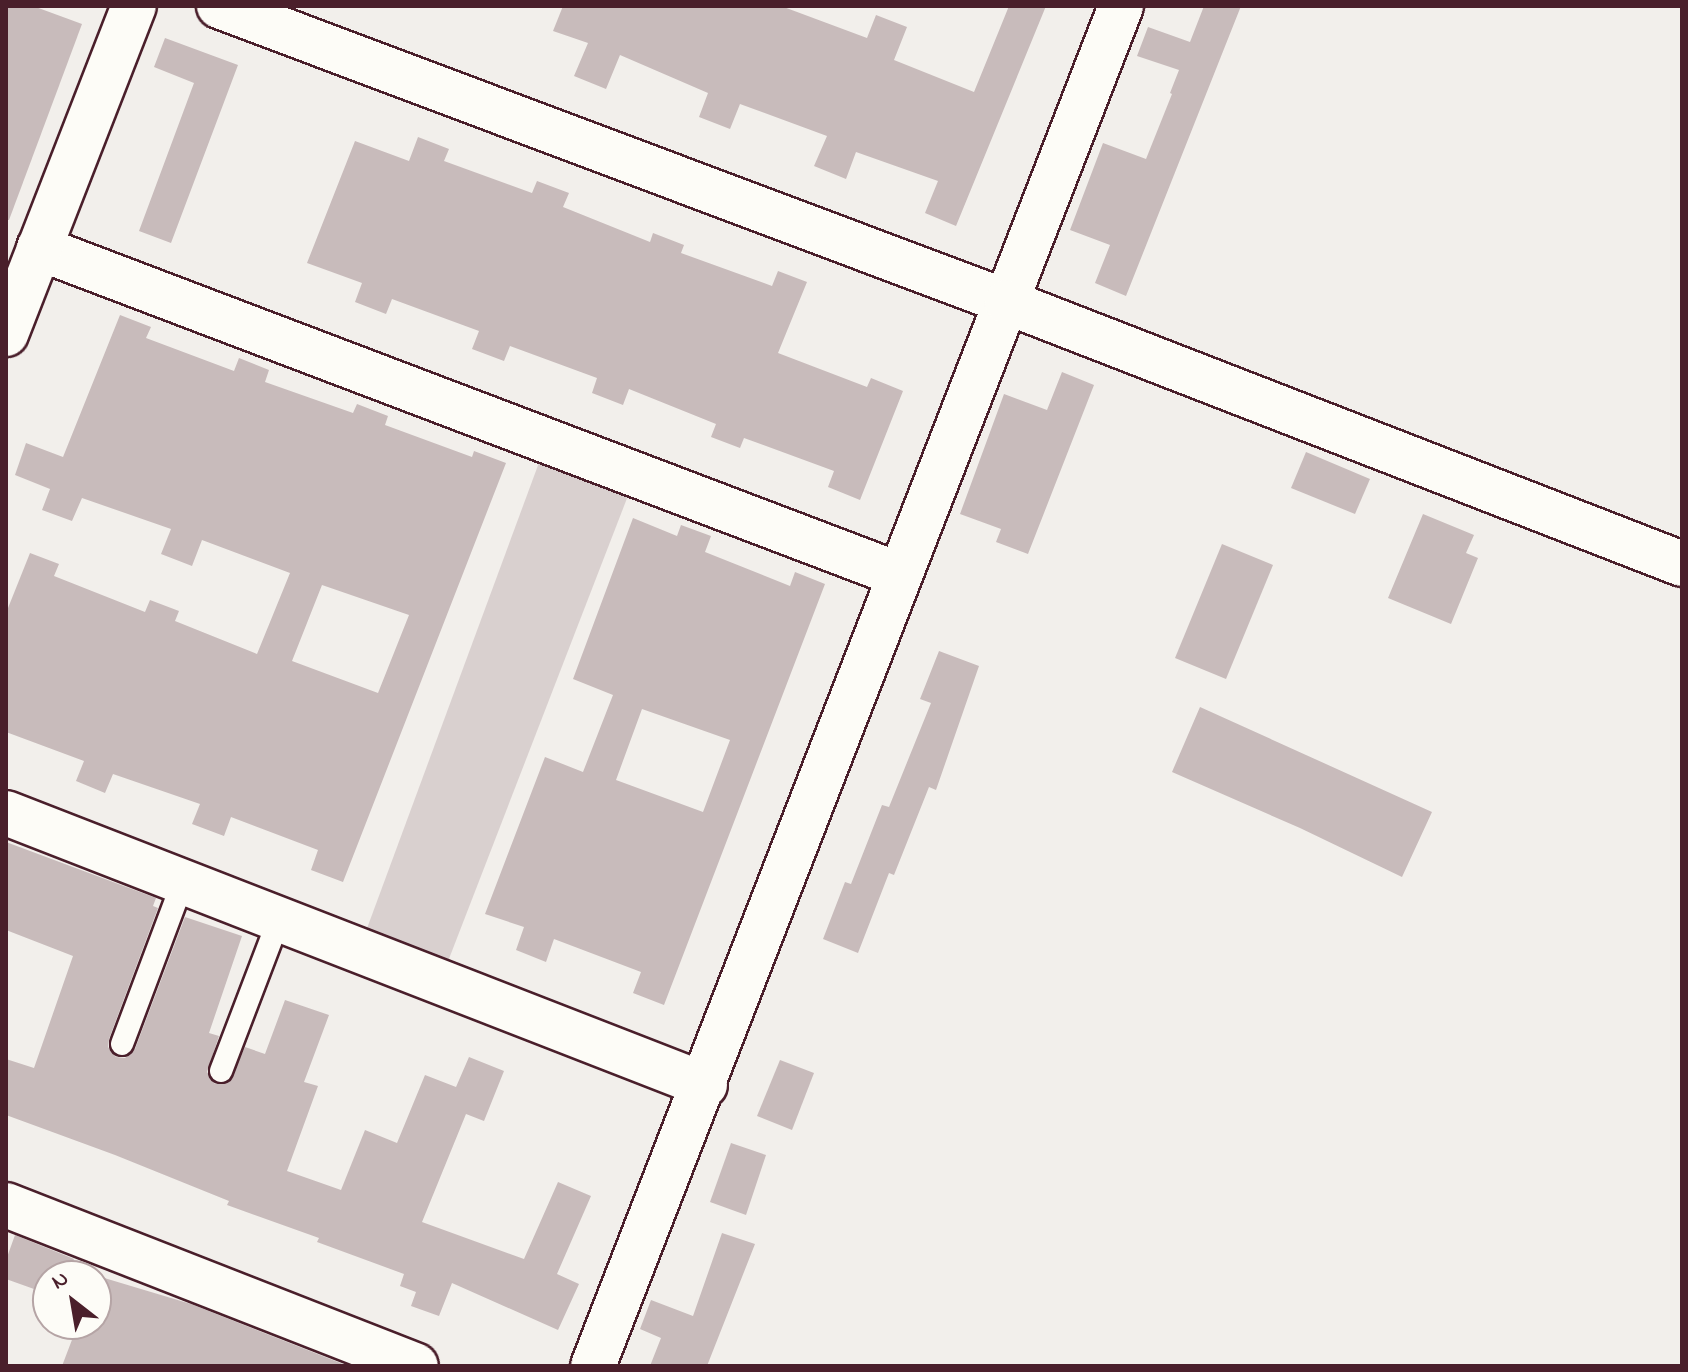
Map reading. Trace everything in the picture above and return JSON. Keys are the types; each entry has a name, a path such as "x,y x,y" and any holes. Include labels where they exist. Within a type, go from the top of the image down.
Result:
{"street":[{"path":"6,334 24,266 134,6"},
{"path":"219,6 1007,302 1682,564"},
{"path":"593,1366 705,1085 1121,6"},
{"path":"24,266 900,575"},
{"path":"6,813 705,1085"},
{"path":"6,1205 416,1366"}],"lane":[{"path":"122,1044 183,882"},
{"path":"221,1071 279,919"}],"shaded area":[{"path":"547,441 636,475 440,982 359,950"}],"building":[{"path":"6,6 33,6 82,24 9,220 6,220"},
{"path":"563,6 781,6 867,38 876,15 907,27 894,60 974,92 1009,6 1046,6 956,226 925,213 938,181 856,152 846,179 814,166 827,136 740,104 730,129 699,117 708,93 620,55 606,89 574,76 588,43 553,31"},
{"path":"1204,6 1241,6 1126,296 1095,283 1110,245 1070,230 1103,143 1146,159 1172,94 1179,70 1137,56 1148,27 1190,42"},
{"path":"165,38 238,65 171,243 139,231 194,83 154,67"},
{"path":"418,137 449,149 444,161 532,193 537,181 569,193 563,207 650,242 653,233 684,245 681,253 772,286 778,271 807,282 778,353 867,387 871,378 903,391 860,500 828,487 834,471 744,438 740,448 711,437 716,424 629,389 623,405 592,393 597,378 510,346 504,361 472,349 479,331 392,299 386,314 355,302 362,283 307,263 355,141 409,161"},
{"path":"120,315 151,327 146,338 234,371 239,358 269,370 265,382 353,413 357,404 388,416 385,425 472,457 474,451 506,463 343,882 311,870 318,850 231,817 224,836 192,824 200,804 113,774 105,793 76,781 84,761 6,732 6,613 30,553 59,564 54,576 145,612 150,600 179,611 175,621 257,654 290,573 202,540 192,566 161,554 171,529 82,498 72,521 42,510 50,489 15,475 26,443 63,457","holes":["322,585 409,615 378,693 292,661"]},
{"path":"1062,372 1094,385 1028,554 996,542 1001,529 960,514 1004,394 1047,410"},
{"path":"1306,452 1370,479 1355,514 1291,488"},
{"path":"1423,514 1474,535 1466,553 1478,558 1451,624 1388,598"},
{"path":"633,518 677,536 681,525 711,536 705,552 790,586 795,572 825,584 664,1005 633,993 641,972 554,939 546,962 516,950 524,927 485,914 545,757 583,772 613,695 573,679","holes":["642,709 730,740 703,812 616,780"]},
{"path":"1222,544 1273,565 1226,679 1175,658"},
{"path":"939,651 979,666 936,790 929,787 894,875 889,873 858,953 823,939 845,882 851,884 882,805 889,807 931,703 920,699"},
{"path":"1200,707 1432,812 1402,877 1172,772"},
{"path":"6,842 156,898 153,906 158,908 109,1039 108,1047 116,1057 125,1058 135,1049 185,917 242,936 209,1033 219,1036 207,1072 215,1084 230,1081 245,1047 265,1054 285,1000 329,1015 304,1082 318,1086 287,1171 341,1190 365,1130 397,1143 425,1075 456,1087 469,1057 504,1071 484,1121 466,1114 422,1222 524,1259 558,1182 591,1196 557,1274 579,1284 558,1330 452,1283 439,1316 411,1306 416,1292 400,1286 404,1274 317,1242 319,1238 227,1205 229,1201 115,1155 6,1115 6,1059 34,1068 73,956 6,930"},
{"path":"780,1060 814,1073 792,1130 757,1116"},
{"path":"731,1143 766,1155 746,1215 710,1202"},
{"path":"722,1233 755,1244 707,1366 650,1366 661,1338 640,1329 651,1300 693,1316"},
{"path":"15,1235 74,1259 32,1260 32,1288 6,1279 6,1260"},
{"path":"112,1280 191,1304 348,1366 62,1366 72,1340 112,1340"}]}
